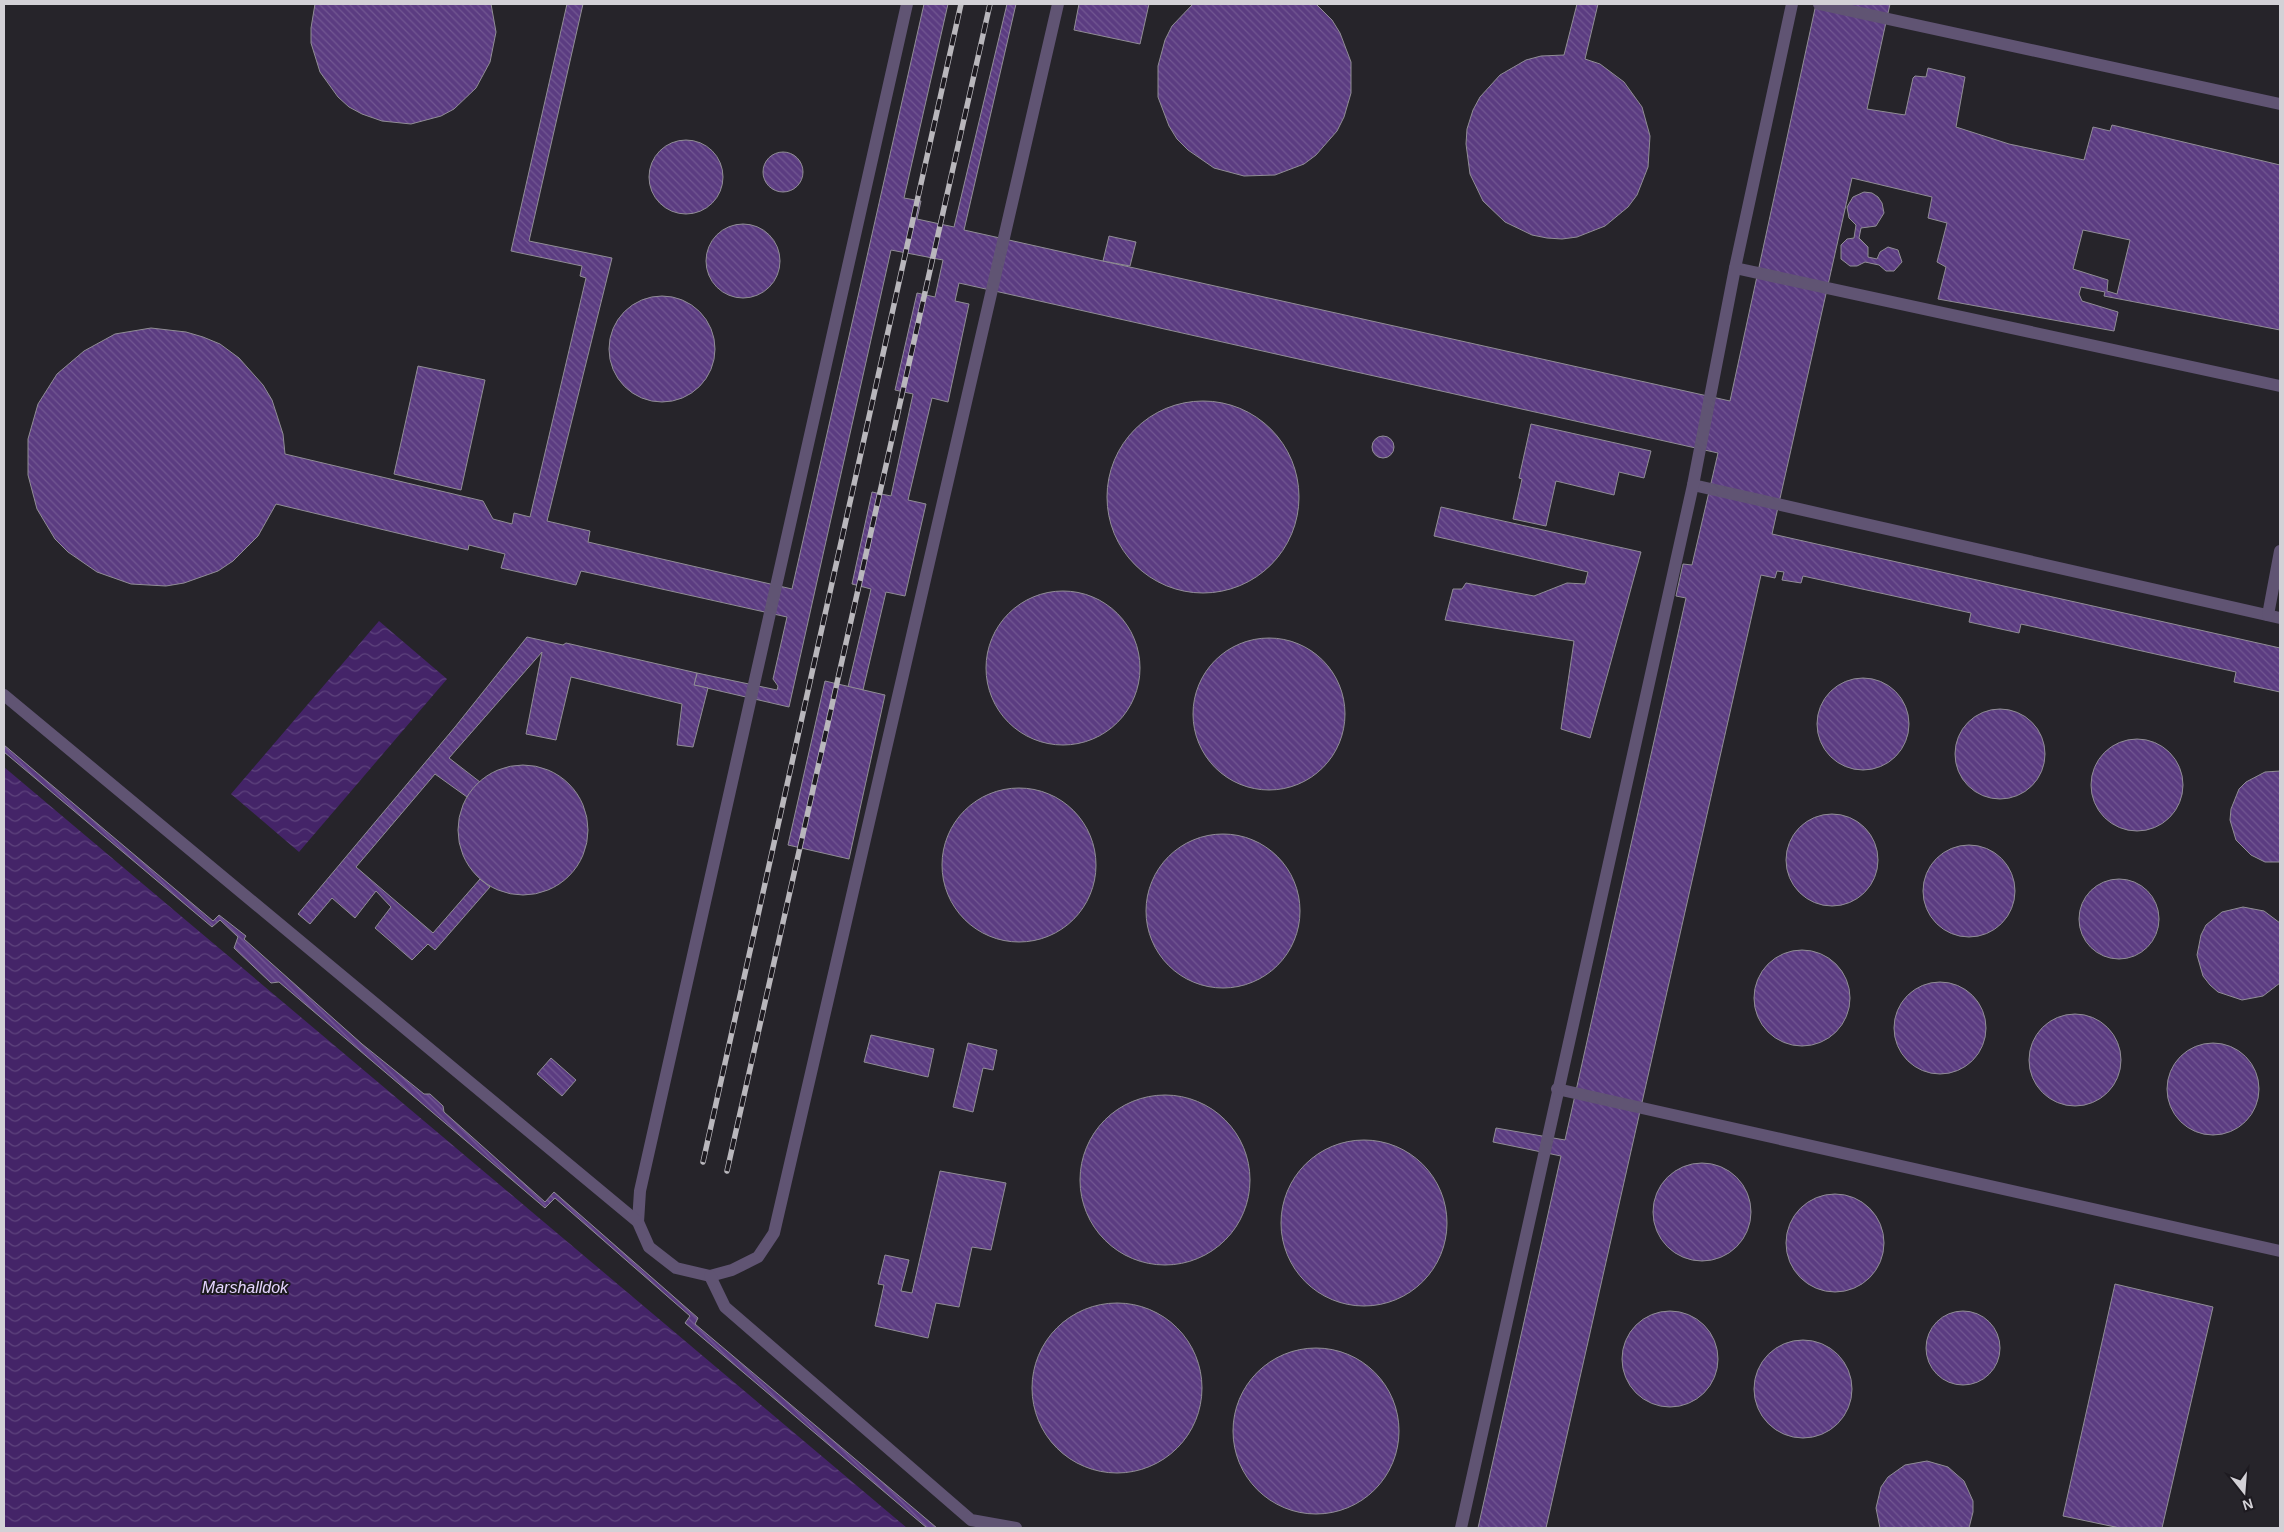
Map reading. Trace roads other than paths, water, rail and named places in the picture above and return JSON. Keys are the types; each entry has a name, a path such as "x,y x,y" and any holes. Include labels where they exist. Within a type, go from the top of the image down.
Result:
{"lane":[{"path":"638,1222 640,1191 907,4"},
{"path":"4,695 638,1222 649,1247 676,1268 710,1276 732,1270 758,1257 774,1233 1058,4"},
{"path":"1461,1528 1693,485 1735,268 1792,4"},
{"path":"1819,4 2280,104"},
{"path":"1735,268 2280,386"},
{"path":"1693,485 2274,616 2280,551"},
{"path":"1558,1089 2280,1251"},
{"path":"710,1276 725,1307 971,1520 1016,1528"}],"water":[{"path":"379,621 447,679 299,852 231,794"},
{"name":"Marshalldok","path":"4,767 907,1528 4,1528"}],"railway":[{"path":"703,1162 961,4"},
{"path":"727,1171 990,4"}]}
